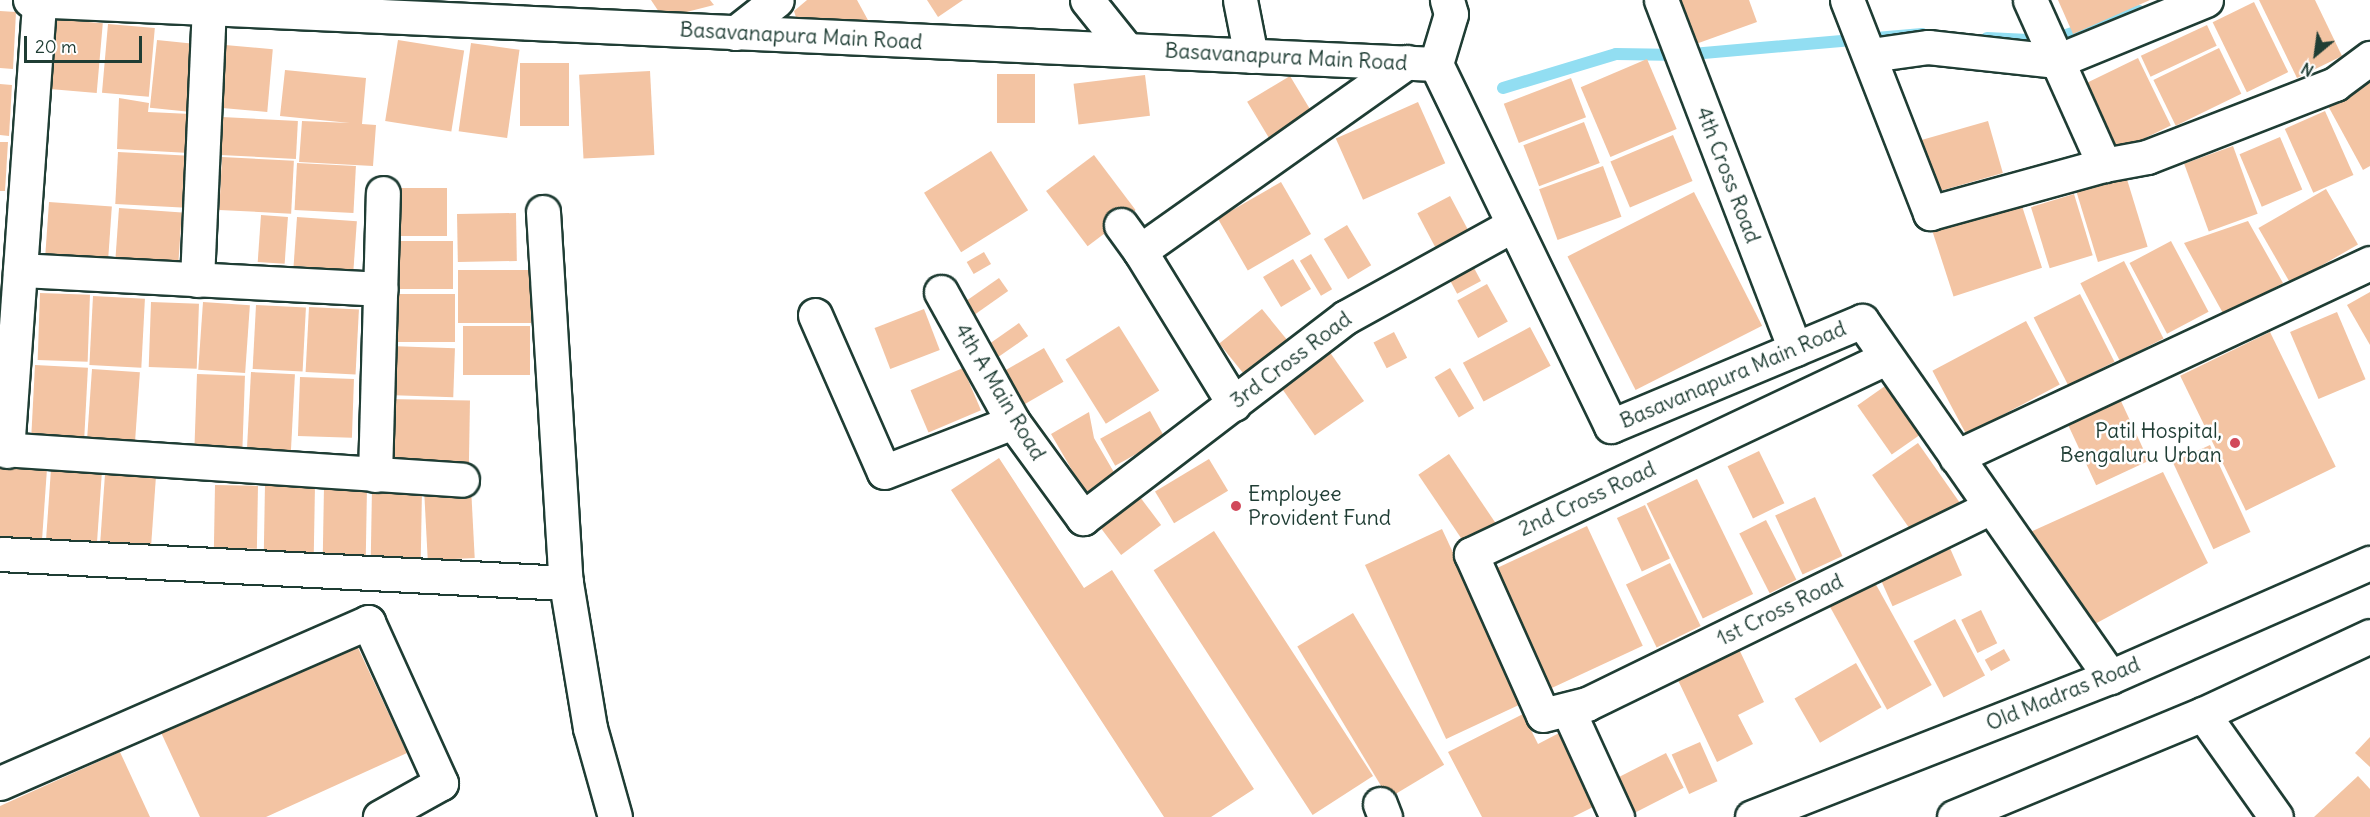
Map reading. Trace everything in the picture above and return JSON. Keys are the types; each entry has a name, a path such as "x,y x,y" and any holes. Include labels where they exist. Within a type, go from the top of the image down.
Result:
{"main road":[{"path":"591,26 615,0"},
{"path":"735,33 777,0"},
{"path":"1087,0 1127,50"},
{"path":"1240,0 1251,56"},
{"path":"1234,404 1131,238 1421,63 1451,14 1447,0"},
{"name":"4th Cross Road","path":"1661,0 1795,349"},
{"path":"1847,0 1871,55 1930,213 2104,165 2147,157 2335,84 2370,58"},
{"path":"2030,0 2104,165"},
{"path":"1871,55 1928,47 2057,61 2206,0"},
{"path":"34,1 20,270 4,450 462,480"},
{"name":"Basavanapura Main Road","path":"34,1 1421,63 1513,225 1611,426 1862,321 2110,676"},
{"path":"197,280 209,9"},
{"path":"375,475 383,193"},
{"path":"543,212 566,583 590,728 615,817"},
{"name":"3rd Cross Road","path":"1083,518 1346,317 1513,225"},
{"path":"1956,457 2370,263"},
{"path":"20,270 380,290"},
{"name":"4th A Main Road","path":"941,292 1013,422 1083,518"},
{"path":"815,315 884,471 1013,422"},
{"name":"2nd Cross Road","path":"1568,710 1543,715 1471,554 1886,358"},
{"name":"1st Cross Road","path":"1568,710 1605,696 1991,507"},
{"path":"0,554 566,583"},
{"name":"Old Madras Road","path":"1752,817 2110,676 2370,563"},
{"path":"0,783 368,622 441,783 380,817"},
{"path":"1954,817 2203,714 2370,636"},
{"path":"1568,710 1617,817"},
{"path":"2203,714 2276,817"}],"building":[{"path":"651,0 710,0 714,5 663,18"},
{"path":"807,0 857,0 869,22 798,24 794,11"},
{"path":"927,0 963,0 938,17"},
{"path":"1676,0 1749,0 1757,22 1693,45"},
{"path":"2058,0 2150,0 2073,34"},
{"path":"2259,0 2315,0 2342,56 2297,78"},
{"path":"2254,2 2288,72 2247,92 2213,22"},
{"path":"0,11 16,12 13,69 0,68"},
{"path":"53,19 103,23 97,93 47,89"},
{"path":"108,24 155,28 149,97 102,93"},
{"path":"2207,25 2217,46 2151,77 2141,56"},
{"path":"157,40 201,45 194,112 150,108"},
{"path":"398,40 464,50 451,131 385,121"},
{"path":"471,43 520,50 507,138 459,131"},
{"path":"214,44 273,49 267,112 209,107"},
{"path":"2219,48 2241,94 2176,126 2153,80"},
{"path":"2138,58 2171,125 2114,153 2081,86"},
{"path":"1647,59 1677,129 1610,157 1581,87"},
{"path":"520,63 569,63 569,126 520,126"},
{"path":"285,70 366,78 362,124 376,125 373,166 299,162 302,121 350,123 280,116"},
{"path":"650,71 654,155 583,159 579,75"},
{"path":"997,74 1035,74 1035,123 997,123"},
{"path":"1145,75 1150,116 1079,124 1074,84"},
{"path":"1290,76 1316,119 1273,145 1247,102"},
{"path":"1571,78 1586,117 1519,143 1504,104"},
{"path":"2370,81 2370,166 2363,170 2327,104"},
{"path":"0,84 12,85 9,136 0,135"},
{"path":"119,98 149,103 148,112 191,114 189,153 117,149"},
{"path":"1418,102 1445,163 1363,200 1336,139"},
{"path":"2325,111 2353,175 2313,193 2285,129"},
{"path":"222,117 298,121 296,159 220,155"},
{"path":"1988,121 2003,173 1936,192 1921,140"},
{"path":"1584,122 1600,163 1539,186 1523,145"},
{"path":"1673,135 1693,181 1630,208 1610,162"},
{"path":"2280,137 2302,189 2262,207 2239,154"},
{"path":"0,142 8,142 5,191 0,191"},
{"path":"2233,146 2258,214 2209,231 2184,164"},
{"path":"991,151 1028,210 961,252 924,193"},
{"path":"118,152 189,156 186,208 115,204"},
{"path":"1094,155 1136,210 1088,246 1046,191"},
{"path":"222,157 294,161 291,214 219,210"},
{"path":"297,163 356,166 353,213 295,210"},
{"path":"1603,166 1621,217 1558,240 1539,189"},
{"path":"2126,176 2148,247 2098,262 2076,191"},
{"path":"1281,182 1311,234 1248,270 1218,218"},
{"path":"393,188 447,188 447,236 393,236"},
{"path":"2326,189 2358,244 2290,283 2258,228"},
{"path":"1694,192 1762,326 1636,390 1567,256"},
{"path":"2074,194 2093,255 2050,268 2031,207"},
{"path":"1450,196 1468,230 1435,247 1417,213"},
{"path":"49,202 112,206 108,261 45,257"},
{"path":"2021,203 2042,268 1954,296 1933,232"},
{"path":"119,208 182,212 178,261 116,257"},
{"path":"516,213 517,261 458,262 457,214"},
{"path":"261,215 288,217 285,264 258,262"},
{"path":"297,217 357,221 353,270 294,266"},
{"path":"2248,221 2283,283 2224,315 2184,243"},
{"path":"1347,225 1371,265 1348,279 1324,239"},
{"path":"393,241 453,241 453,289 393,289"},
{"path":"2171,241 2209,312 2167,334 2130,263"},
{"path":"984,252 991,264 974,274 967,262"},
{"path":"1311,254 1332,289 1321,296 1300,261"},
{"path":"1293,259 1311,289 1281,307 1263,277"},
{"path":"2124,261 2163,339 2120,361 2080,283"},
{"path":"1473,266 1481,281 1457,294 1449,279"},
{"path":"458,270 531,270 531,323 458,323"},
{"path":"999,278 1008,291 968,319 959,306"},
{"path":"1487,284 1508,322 1478,338 1457,300"},
{"path":"2370,292 2370,345 2347,305"},
{"path":"40,293 90,295 88,362 38,360"},
{"path":"389,294 455,294 455,342 389,342"},
{"path":"2080,294 2115,362 2068,385 2034,318"},
{"path":"93,296 145,299 141,368 89,365"},
{"path":"151,302 199,304 197,369 149,367"},
{"path":"203,302 250,305 245,373 198,370"},
{"path":"256,305 306,308 303,372 253,369"},
{"path":"309,307 359,310 356,375 306,372"},
{"path":"924,309 940,350 890,369 875,328"},
{"path":"1262,309 1288,341 1245,375 1219,344"},
{"path":"2337,312 2366,379 2319,399 2290,332"},
{"path":"2026,321 2060,385 1966,434 1932,371"},
{"path":"1019,323 1028,336 990,363 980,350"},
{"path":"463,326 530,326 530,375 463,375"},
{"path":"1119,326 1159,390 1106,424 1066,359"},
{"path":"1530,327 1551,366 1484,402 1463,363"},
{"path":"1394,332 1407,358 1387,368 1374,342"},
{"path":"2270,332 2336,467 2246,511 2180,376"},
{"path":"389,346 455,348 453,397 387,395"},
{"path":"1044,348 1064,382 1018,408 998,375"},
{"path":"1329,351 1364,401 1315,435 1280,385"},
{"path":"35,365 88,368 84,438 31,435"},
{"path":"963,368 981,410 929,433 911,390"},
{"path":"1450,368 1474,408 1459,418 1435,377"},
{"path":"92,369 140,372 135,440 87,437"},
{"path":"251,372 295,374 291,452 247,450"},
{"path":"197,374 245,376 242,448 194,446"},
{"path":"300,377 354,379 352,438 298,436"},
{"path":"1895,379 1929,428 1892,455 1857,405"},
{"path":"387,399 470,400 469,468 386,467"},
{"path":"2120,399 2149,461 2096,485 2067,424"},
{"path":"1150,411 1165,438 1115,466 1100,439"},
{"path":"1089,412 1094,438 1115,474 1087,496 1051,434"},
{"path":"1918,443 1959,502 1913,534 1872,475"},
{"path":"2210,445 2251,532 2213,549 2173,462"},
{"path":"1759,451 1784,503 1753,518 1728,466"},
{"path":"1449,454 1497,525 1466,546 1418,475"},
{"path":"999,458 1084,588 1112,570 1254,789 1211,817 1164,817 951,490"},
{"path":"1209,459 1228,491 1174,523 1155,491"},
{"path":"0,467 47,470 42,547 0,544"},
{"path":"51,469 102,473 96,551 45,548"},
{"path":"2163,472 2208,563 2093,625 2026,534"},
{"path":"105,474 156,478 151,552 100,549"},
{"path":"1697,479 1753,594 1703,619 1647,504"},
{"path":"265,484 315,485 314,555 264,554"},
{"path":"215,485 258,486 257,549 214,548"},
{"path":"324,486 367,487 366,558 323,557"},
{"path":"471,487 475,558 428,560 424,489"},
{"path":"372,488 422,489 421,560 371,559"},
{"path":"1140,497 1161,525 1121,555 1100,527"},
{"path":"1815,497 1842,556 1803,575 1775,516"},
{"path":"1645,505 1670,558 1642,572 1617,518"},
{"path":"1766,520 1796,580 1770,593 1739,534"},
{"path":"1587,526 1643,646 1549,690 1493,570"},
{"path":"1442,529 1523,703 1446,739 1365,565"},
{"path":"1214,531 1373,776 1313,815 1154,570"},
{"path":"1949,546 1962,575 1893,606 1880,577"},
{"path":"1670,563 1701,626 1657,647 1626,584"},
{"path":"1874,581 1932,685 1887,710 1829,606"},
{"path":"1981,610 1997,643 1977,653 1961,620"},
{"path":"1353,613 1444,765 1388,798 1297,646"},
{"path":"1955,619 1985,676 1944,698 1914,641"},
{"path":"353,637 407,753 266,817 200,817 158,726"},
{"path":"1738,647 1764,702 1738,715 1753,744 1717,762 1676,676"},
{"path":"2004,649 2010,660 1991,671 1985,660"},
{"path":"1856,663 1882,707 1820,743 1795,698"},
{"path":"1523,714 1538,744 1561,732 1599,804 1573,817 1482,817 1448,752"},
{"path":"2370,737 2370,767 2355,753"},
{"path":"1700,742 1717,781 1689,794 1672,755"},
{"path":"120,752 150,817 0,817 0,806"},
{"path":"1666,753 1684,788 1628,816 1611,781"},
{"path":"2358,776 2370,789 2370,817 2314,817"}],"waterway":[{"path":"1987,38 2048,41 2139,11"},
{"path":"1503,88 1616,54 1681,55 1922,34"}],"place":[{"name":"Patil Hospital, Bengaluru Urban","path":"2235,443"},
{"name":"Employee Provident Fund","path":"1236,506"}]}
